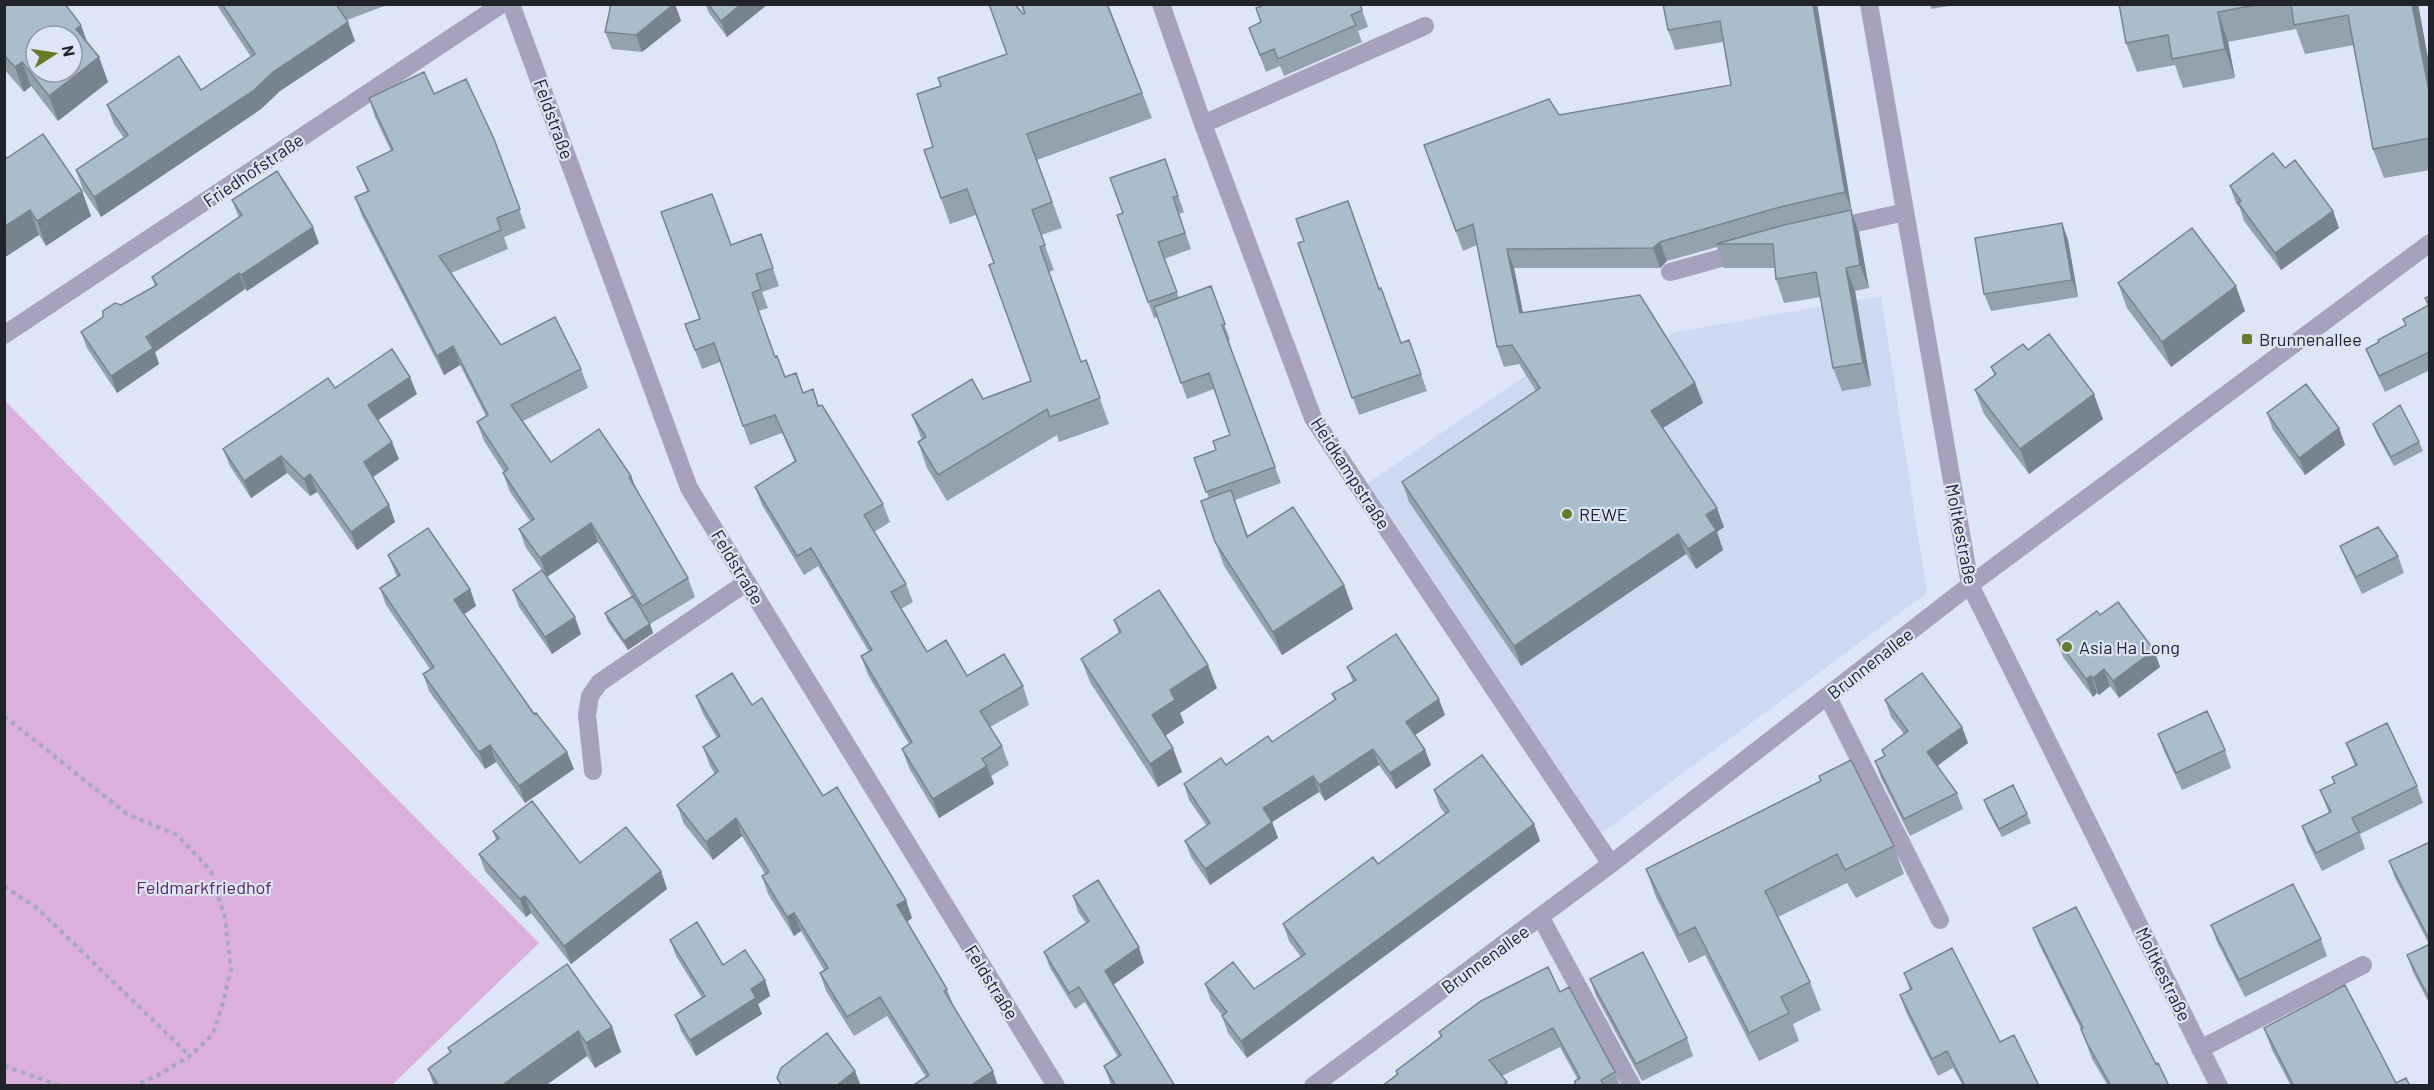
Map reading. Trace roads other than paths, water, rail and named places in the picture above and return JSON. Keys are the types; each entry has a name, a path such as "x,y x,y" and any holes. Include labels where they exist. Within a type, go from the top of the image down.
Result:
{"street":[{"name":"Friedhofstraße","path":"4,335 502,4"},
{"name":"Feldstraße","path":"512,4 689,488 1056,1086"},
{"name":"Heidkampstraße","path":"1161,4 1203,124 1313,418 1611,864"},
{"name":"Moltkestraße","path":"1869,4 1970,585 2219,1086"},
{"path":"1203,124 1425,26"},
{"path":"1813,232 1905,212"},
{"name":"Brunnenallee","path":"1313,1086 1541,918 1970,585 2430,243"},
{"path":"1670,272 1762,246"},
{"path":"594,771 587,715 590,696 599,683 747,582"},
{"path":"1828,697 1941,920"},
{"path":"1541,918 1632,1086"},
{"path":"2200,1048 2363,965"}],"place":[{"name":"Brunnenallee","path":"2247,339"},
{"name":"REWE","path":"1567,514"},
{"name":"Asia Ha Long","path":"2067,647"}],"park label":[{"name":"Feldmarkfriedhof","path":"204,887"}]}
